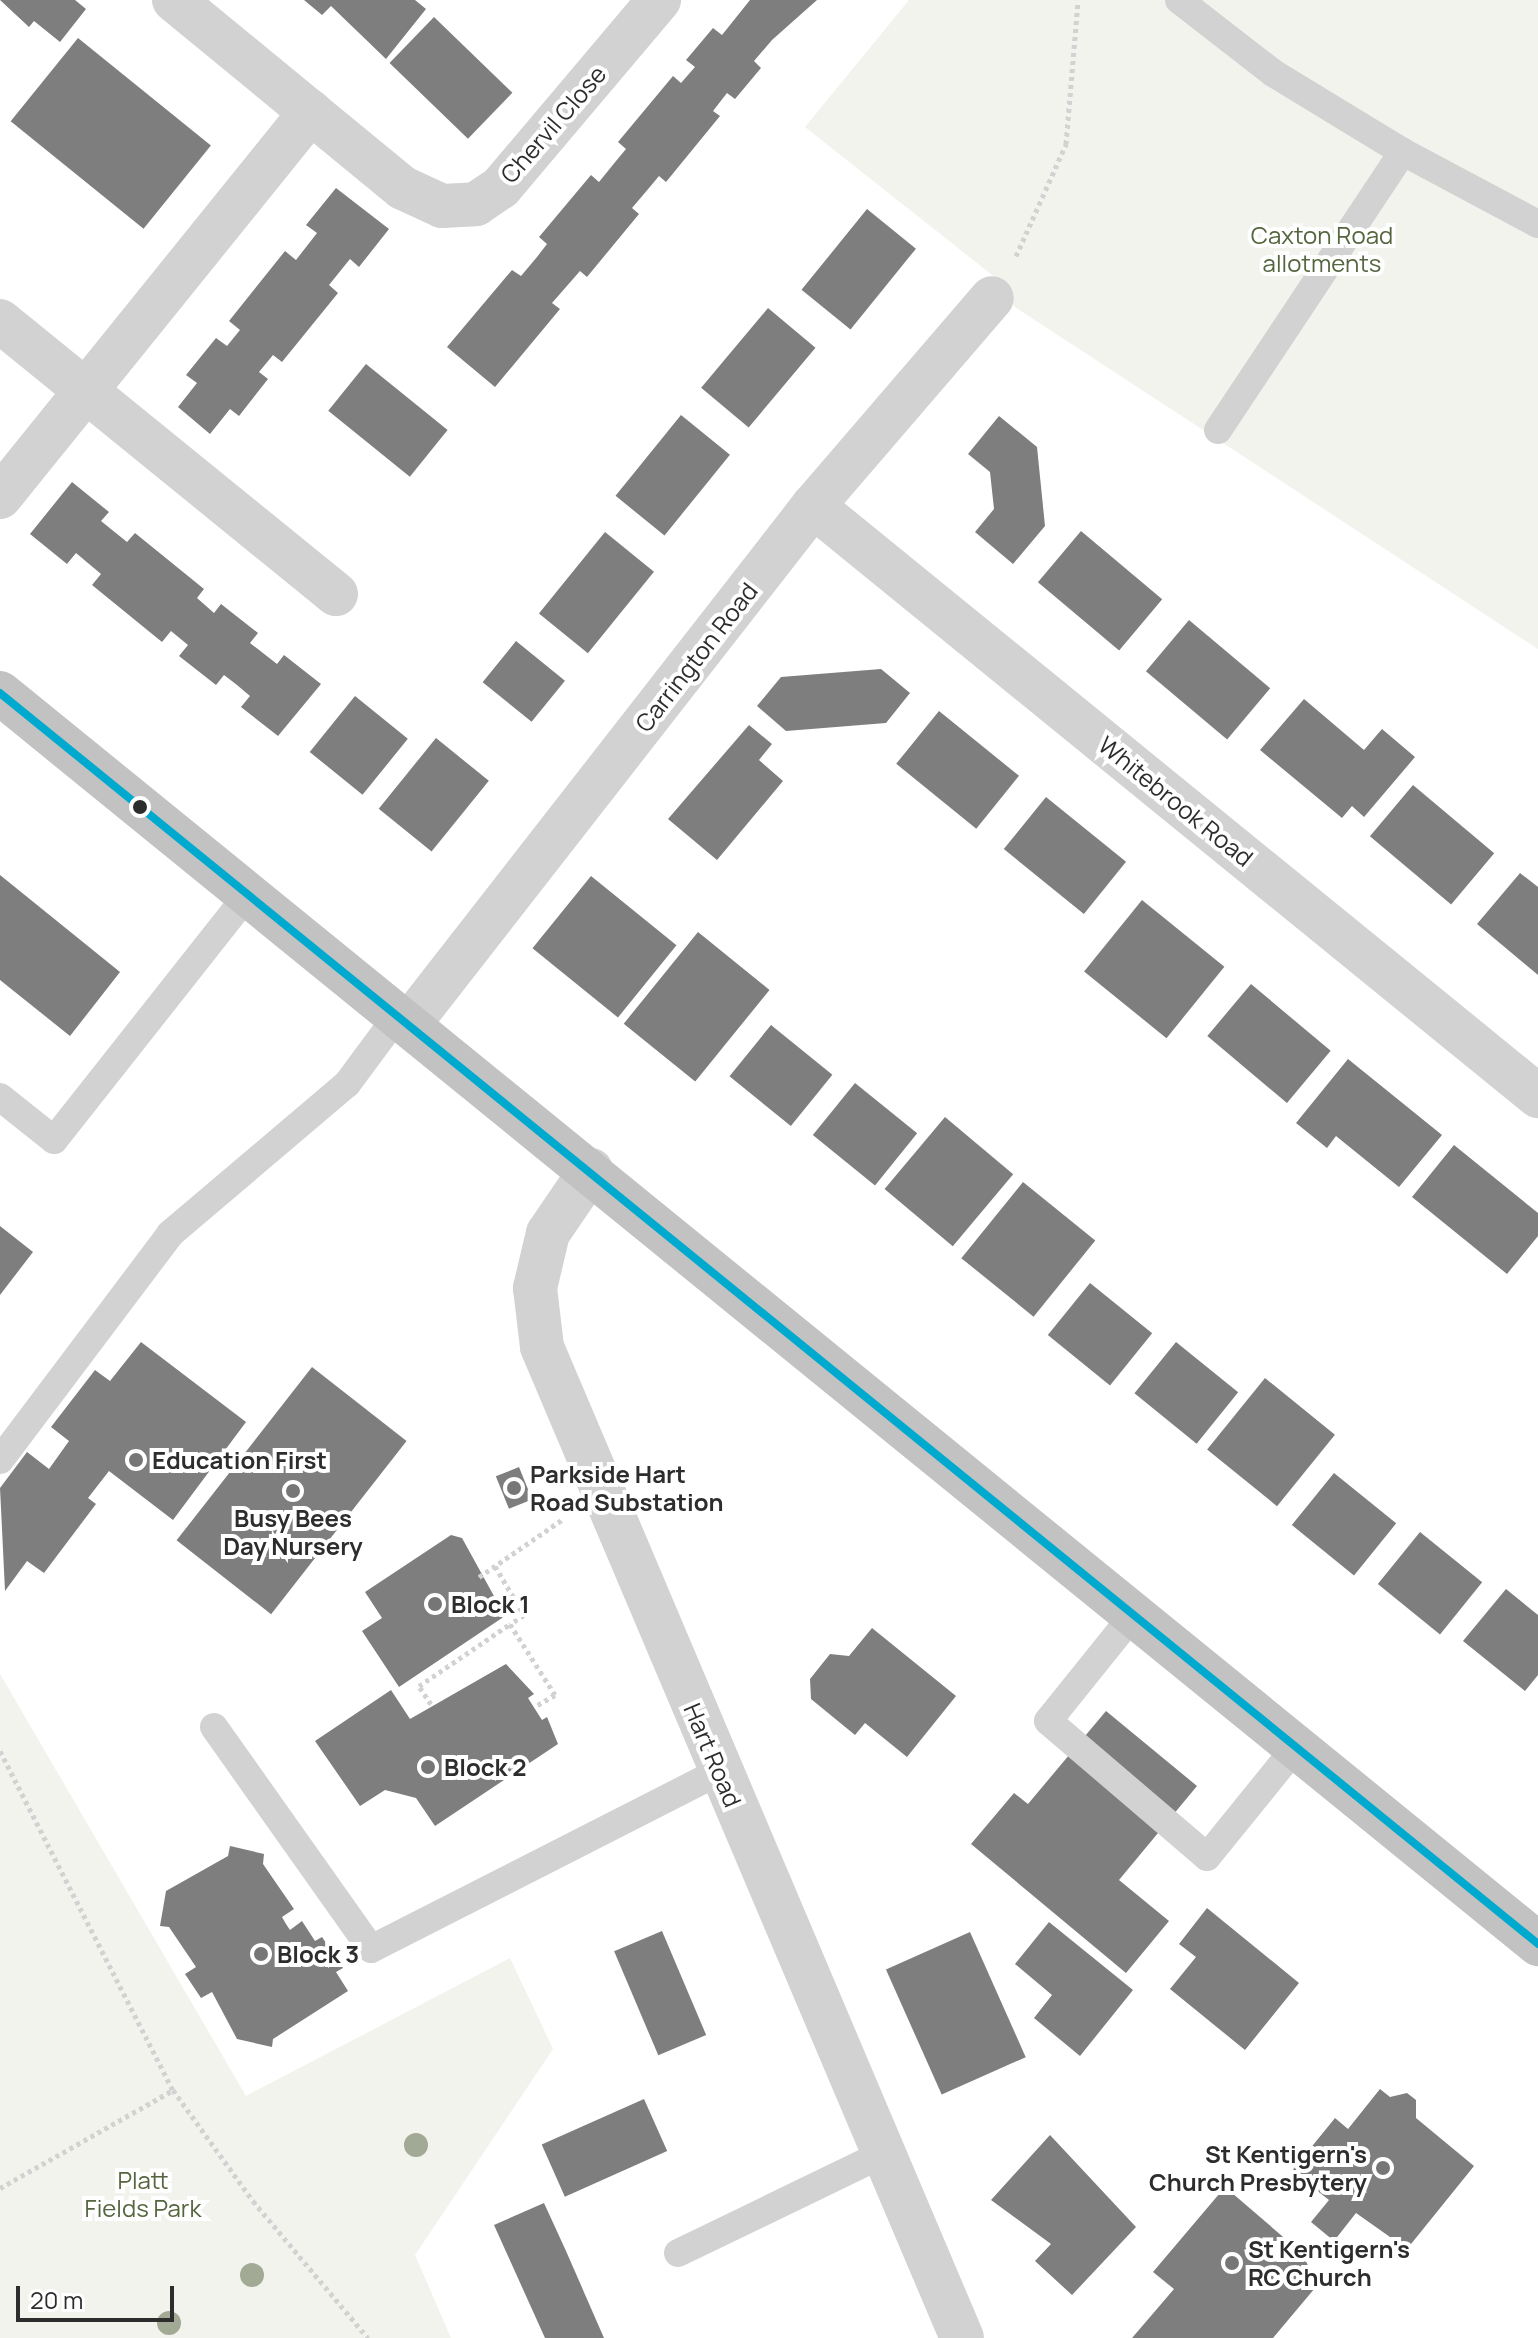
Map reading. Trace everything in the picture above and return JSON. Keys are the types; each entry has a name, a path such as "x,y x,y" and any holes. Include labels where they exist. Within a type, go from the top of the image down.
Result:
{"highway":[{"path":"0,693 591,1170 1538,1944"}],"street":[{"name":"Chervil Close","path":"174,0 403,188 442,206 476,204 501,187 659,0"},
{"path":"0,497 311,112"},
{"name":"Carrington Road","path":"404,1019 813,506 992,298"},
{"path":"0,321 336,594"},
{"name":"Whitebrook Road","path":"813,506 1538,1096"},
{"name":"Hart Road","path":"591,1170 548,1233 535,1288 542,1347 879,2156 962,2338"}],"lane":[{"path":"1179,0 1273,73 1403,152 1538,224"},
{"path":"1218,430 1403,152"},
{"path":"0,1097 54,1140 248,894"},
{"path":"0,1460 170,1234 347,1084 404,1019"},
{"path":"1134,1614 1048,1721 1207,1857 1297,1746"},
{"path":"214,1727 371,1949 720,1771"},
{"path":"678,2253 879,2156"}],"path":[{"path":"992,298 1039,215 1066,144 1078,0"},
{"path":"479,1577 554,1523 604,1501"},
{"path":"431,1704 419,1686 524,1615 495,1566"},
{"path":"510,1624 555,1695 534,1707"},
{"path":"449,1654 454,1661"},
{"path":"0,1751 173,2090 253,2201 368,2338"},
{"path":"0,2188 173,2090"}],"green space":[{"name":"Caxton Road allotments","path":"909,0 1538,0 1538,649 1015,307 1001,282 805,127"},
{"name":"Platt Fields Park","path":"0,1674 246,2096 510,1958 553,2049 415,2255 451,2338 0,2338"}],"building":[{"path":"0,0 75,0 86,9 60,42 34,21 29,27"},
{"path":"304,0 415,0 426,9 386,59 331,6 322,15"},
{"path":"750,0 817,0 772,40 754,61 761,68 735,99 727,93 713,111 720,116 666,182 659,176 632,208 639,214 587,277 580,271 552,303 560,309 495,387 447,347 512,270 521,276 537,257 547,244 539,237 591,175 599,182 626,149 618,142 673,76 681,83 695,67 686,60 713,28 722,35"},
{"path":"434,17 512,93 468,139 390,63"},
{"path":"78,38 211,146 144,229 11,121"},
{"path":"336,188 389,229 359,267 350,259 329,285 338,293 282,362 273,355 259,372 268,379 239,416 230,409 210,434 178,407 197,383 186,375 216,338 227,346 240,330 229,321 285,251 296,260 317,233 306,225"},
{"path":"867,209 916,249 851,329 802,290"},
{"path":"768,308 815,348 749,428 701,388"},
{"path":"366,364 448,430 410,477 328,411"},
{"path":"681,415 730,455 665,535 616,496"},
{"path":"999,416 1037,447 1045,526 1013,564 975,532 994,509 990,472 968,454"},
{"path":"72,482 109,512 101,521 127,542 135,533 204,589 197,598 214,613 221,604 258,633 250,643 277,664 284,655 321,684 278,736 241,707 250,696 237,685 224,675 216,685 179,656 188,645 171,631 162,642 92,585 101,574 76,553 67,564 30,534"},
{"path":"1081,531 1162,599 1119,650 1038,582"},
{"path":"605,532 654,572 588,653 539,614"},
{"path":"1189,620 1270,688 1227,739 1146,671"},
{"path":"516,641 565,681 532,722 483,682"},
{"path":"881,669 910,693 886,723 786,731 757,706 781,677"},
{"path":"355,696 408,739 363,795 310,752"},
{"path":"1304,699 1364,750 1382,729 1415,757 1364,817 1352,806 1342,818 1260,750"},
{"path":"939,711 1019,776 976,829 896,764"},
{"path":"749,725 772,744 759,760 783,781 717,860 668,819"},
{"path":"436,738 489,781 432,852 379,809"},
{"path":"1413,785 1494,853 1451,904 1370,836"},
{"path":"1046,797 1126,862 1084,914 1004,849"},
{"path":"1520,873 1538,887 1538,975 1477,924"},
{"path":"0,875 120,972 70,1036 0,980"},
{"path":"591,876 676,945 618,1017 532,948"},
{"path":"1142,900 1224,967 1166,1038 1084,971"},
{"path":"698,932 769,990 695,1082 624,1024"},
{"path":"1251,984 1331,1051 1287,1103 1207,1036"},
{"path":"771,1025 832,1075 791,1126 729,1076"},
{"path":"1348,1059 1442,1135 1399,1187 1336,1136 1327,1148 1296,1123"},
{"path":"855,1083 917,1133 875,1185 813,1135"},
{"path":"945,1117 1013,1174 953,1246 885,1189"},
{"path":"1454,1145 1538,1213 1538,1236 1507,1274 1412,1197"},
{"path":"1023,1182 1095,1241 1034,1317 961,1258"},
{"path":"0,1226 33,1252 0,1295"},
{"path":"1090,1283 1152,1333 1110,1385 1048,1335"},
{"name":"Education First","path":"141,1342 246,1422 173,1520 109,1471 88,1498 96,1504 44,1573 27,1561 5,1591 0,1488 27,1452 49,1469 69,1441 51,1427 95,1370 110,1381"},
{"path":"1176,1342 1238,1392 1197,1444 1134,1393"},
{"name":"Busy Bees Day Nursery","path":"312,1367 407,1441 271,1614 177,1540"},
{"path":"1265,1378 1335,1435 1277,1506 1207,1449"},
{"name":"Parkside Hart Road Substation","path":"519,1467 532,1499 509,1509 496,1476"},
{"path":"1334,1473 1396,1523 1354,1575 1292,1525"},
{"path":"1420,1532 1482,1582 1440,1634 1378,1584"},
{"name":"Block 1","path":"451,1535 462,1538 505,1616 399,1687 362,1631 382,1618 365,1592"},
{"path":"1506,1589 1538,1615 1538,1675 1525,1691 1463,1641"},
{"path":"872,1628 956,1696 907,1757 865,1723 855,1735 811,1699 810,1679 830,1654 849,1656"},
{"name":"Block 2","path":"506,1664 534,1694 528,1698 542,1720 547,1717 558,1744 435,1826 416,1798 385,1790 360,1806 315,1741 391,1690 410,1719"},
{"path":"1106,1711 1197,1786 1119,1880 1169,1921 1126,1973 971,1844 1014,1793 1028,1804"},
{"name":"Block 3","path":"230,1846 264,1854 263,1864 294,1909 282,1917 286,1924 290,1930 302,1921 315,1941 322,1937 343,1968 336,1972 348,1991 273,2039 272,2047 237,2039 212,1992 201,1998 185,1974 196,1967 169,1927 160,1926 166,1891 228,1856"},
{"path":"1207,1908 1299,1983 1245,2050 1170,1989 1196,1957 1179,1944"},
{"path":"1049,1922 1133,1990 1080,2056 1034,2018 1052,1995 1015,1964"},
{"path":"662,1931 706,2035 658,2055 614,1951"},
{"path":"970,1932 1026,2057 942,2095 886,1969"},
{"name":"St Kentigern's Church Presbytery","path":"1380,2089 1390,2097 1407,2093 1416,2100 1416,2118 1474,2166 1407,2249 1356,2213 1334,2241 1311,2222 1329,2200 1292,2171 1335,2118 1348,2129"},
{"path":"644,2099 667,2151 565,2197 542,2145"},
{"path":"1050,2135 1136,2227 1072,2295 1035,2261 1051,2244 991,2200"},
{"name":"St Kentigern's RC Church","path":"1225,2187 1303,2254 1309,2268 1301,2277 1315,2288 1273,2338 1132,2338 1174,2289 1153,2272"},
{"path":"544,2203 604,2338 545,2338 494,2225"}],"transit line":[{"path":"0,693 1538,1944"}],"place":[{"name":"Education First","path":"136,1460"},
{"name":"Parkside Hart Road Substation","path":"514,1488"},
{"name":"Busy Bees Day Nursery","path":"293,1491"},
{"name":"Block 1","path":"435,1604"},
{"name":"Block 2","path":"428,1767"},
{"name":"Block 3","path":"261,1954"},
{"name":"St Kentigern's Church Presbytery","path":"1383,2168"},
{"name":"St Kentigern's RC Church","path":"1232,2263"}]}
